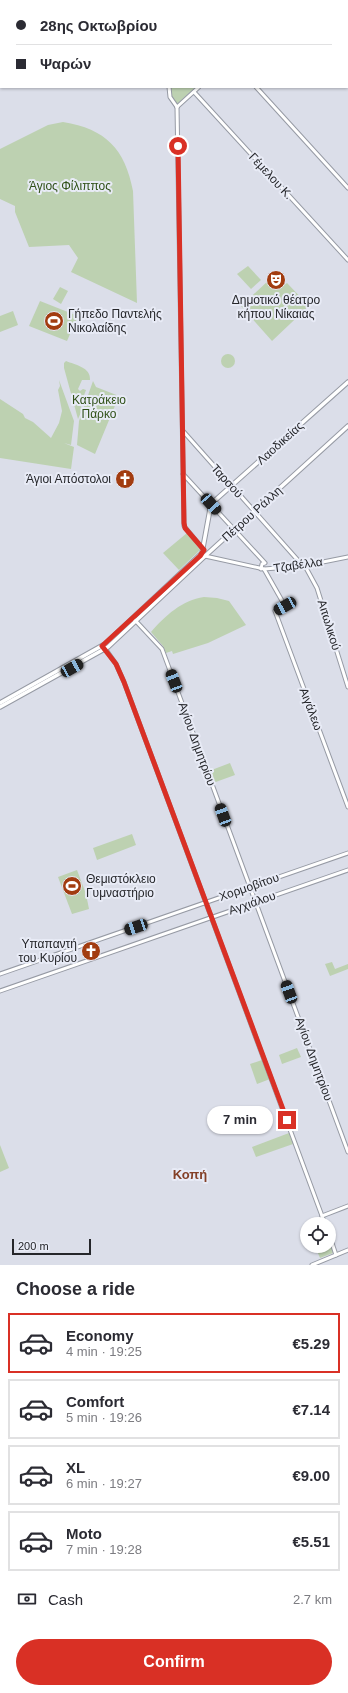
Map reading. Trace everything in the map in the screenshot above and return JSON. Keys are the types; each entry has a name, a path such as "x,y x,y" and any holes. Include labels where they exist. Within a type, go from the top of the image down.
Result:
{"main road":[{"path":"169,88 170,98 177,107 185,528 204,553"},
{"path":"177,107 198,88"},
{"path":"257,88 348,188"},
{"name":"Γέμελου Κ.","path":"194,92 348,260"},
{"name":"Λαοδικείας","path":"211,504 348,382"},
{"name":"Πέτρου Ράλλη","path":"104,648 133,618 204,553 214,548 348,426"},
{"name":"Ταρσού","path":"182,431 304,566"},
{"path":"183,474 265,563 262,564 263,569"},
{"name":"Πέτρου Ράλλη","path":"60,672 104,648 136,621 204,553 211,504"},
{"path":"205,543 208,548 214,548"},
{"name":"Τζαβέλλα","path":"204,553 263,569 304,566 348,557"},
{"name":"Αιτωλικού","path":"304,566 317,588 348,687"},
{"name":"Αιγάλεω","path":"263,569 285,606 275,611 348,807"},
{"name":"Αγίου Δημητρίου","path":"133,618 160,646 163,652 348,1152"},
{"path":"104,648 116,664 124,682 322,1216 348,1206"},
{"path":"0,703 60,672"},
{"path":"0,707 60,672"},
{"name":"Χορμοβίτου","path":"0,974 348,853"},
{"name":"Αγχιάλου","path":"0,989 42,976 348,870"},
{"path":"312,1265 348,1250"}],"green space":[{"path":"171,88 195,88 177,104 172,99"},
{"name":"Άγιος Φίλιππος","path":"63,122 78,125 102,136 111,143 125,163 133,191 137,303 71,272 78,258 69,245 29,247 15,212 15,206 0,199 0,149 48,125"},
{"path":"248,266 261,280 251,289 237,274"},
{"path":"269,280 271,287 276,289 287,283 309,306 272,341 241,306"},
{"path":"60,287 68,291 61,304 53,299"},
{"name":"Γήπεδο Παντελής Νικολαίδης","path":"40,301 78,316 67,341 29,326"},
{"path":"13,311 18,325 0,332 0,316"},
{"path":"225,354 231,354 235,358 235,364 231,368 225,368 221,364 221,358"},
{"name":"Κατράκειο Πάρκο","path":"66,361 82,367 90,376 90,380 82,380 78,389 80,391 83,389 86,390 80,406 83,408 78,419 64,368 64,363"},
{"path":"59,380 74,421 71,445 64,443 74,447 71,469 0,458 0,399 23,414 25,418 33,422 51,438 59,423 62,411 58,390 60,386"},
{"name":"Κατράκειο Πάρκο","path":"93,381 96,387 119,396 95,454 77,445 79,421"},
{"path":"187,533 200,550 179,570 163,553"},
{"path":"204,597 229,601 246,625 208,643 173,654 172,651 166,653 163,646 151,632 162,620 181,605 188,601"},
{"path":"230,763 235,775 213,783 209,771"},
{"path":"132,834 136,845 97,860 93,848"},
{"name":"Θεμιστόκλειο Γυμναστήριο","path":"77,870 86,894 89,909 72,914 58,877"},
{"path":"332,962 335,969 348,964 348,969 330,976 325,964"},
{"path":"297,1048 301,1057 282,1064 279,1055"},
{"path":"262,1060 270,1079 257,1084 250,1064"},
{"path":"289,1133 293,1144 256,1157 252,1147"},
{"path":"0,1145 9,1168 0,1172"},
{"path":"318,1253 333,1253 320,1258"}],"place":[{"name":"Δημοτικό θέατρο κήπου Νίκαιας","path":"276,280"},
{"name":"Γήπεδο Παντελής Νικολαίδης","path":"54,321"},
{"name":"Άγιοι Απόστολοι","path":"125,479"},
{"name":"Θεμιστόκλειο Γυμναστήριο","path":"72,886"},
{"name":"Υπαπαντή του Κυρίου","path":"91,951"}],"district":[{"name":"Κοπή","path":"190,1174"}],"route":[{"path":"178,146 184,526 204,550 200,556 102,646 116,664 124,682 287,1120"}]}
